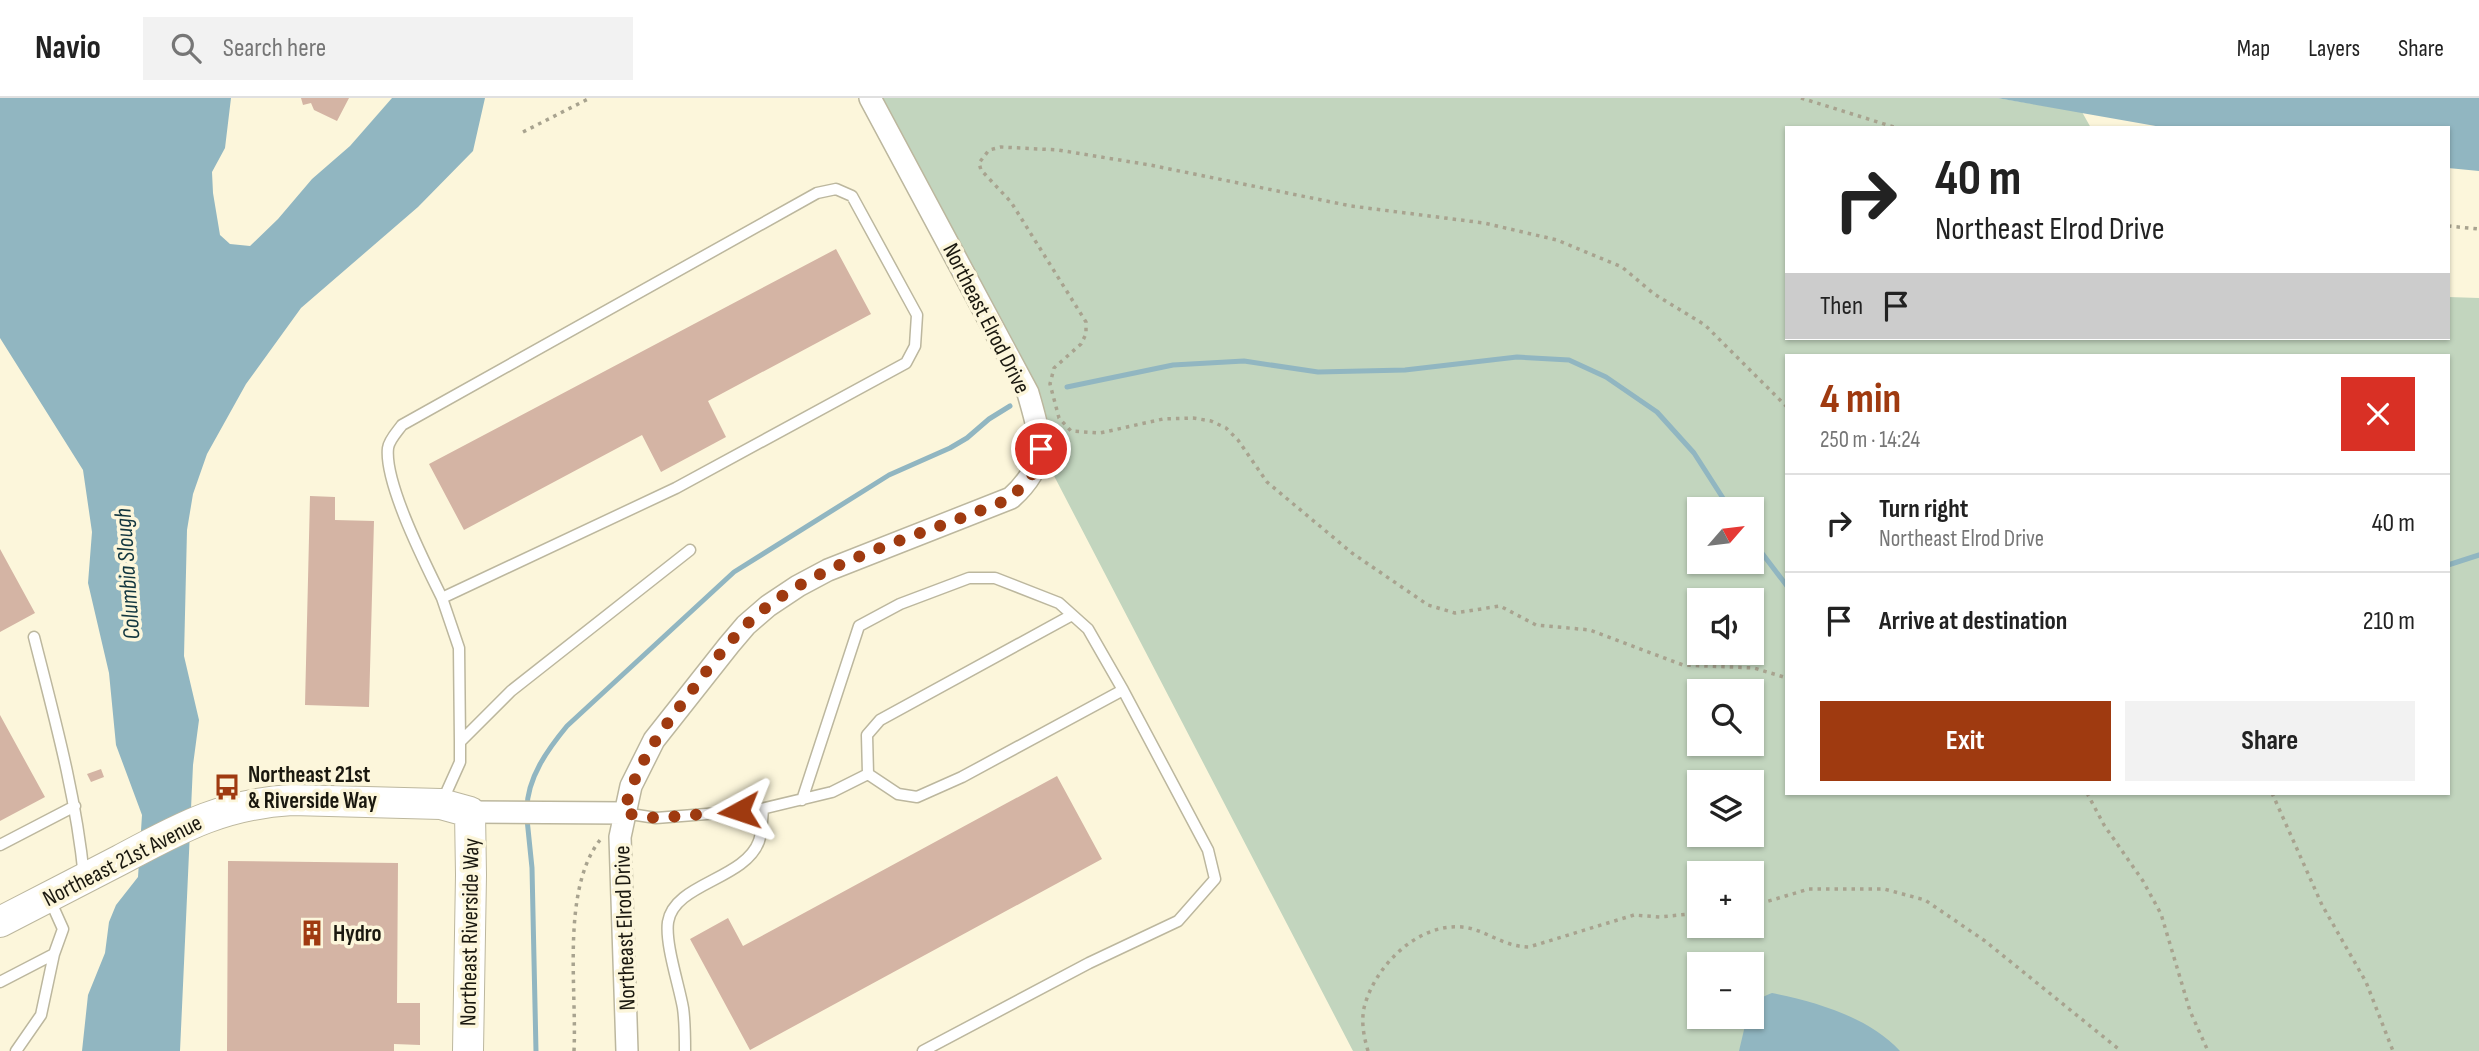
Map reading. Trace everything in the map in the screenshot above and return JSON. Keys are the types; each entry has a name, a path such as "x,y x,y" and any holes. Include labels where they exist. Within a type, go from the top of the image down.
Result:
{"street":[{"name":"Northeast Elrod Drive","path":"627,1051 620,837 631,786 654,740 746,625 768,606 828,570 1011,498 1024,486 1039,461 1041,449 1028,393 870,98"},
{"name":"Northeast 21st Avenue","path":"0,922 197,820 243,806 292,800 441,804 482,813 624,813"},
{"name":"Northeast Riverside Way","path":"468,1051 471,875 482,813"}],"lane":[{"path":"441,804 460,762 459,648 442,598 416,543 389,471 388,446 402,425 817,193 836,189 852,196 917,315 915,346 906,363 676,488 442,598"},
{"path":"460,742 510,691 690,550"},
{"path":"802,800 859,626 900,604 970,578 995,578 1059,603 1088,629 1208,850 1215,879 1178,921 1089,963 923,1051"},
{"path":"868,774 867,735 880,720 1072,615"},
{"path":"34,637 75,806 87,877"},
{"path":"868,774 898,794 917,797 962,777 1123,691"},
{"path":"624,813 656,818 763,809 832,792 868,774"},
{"path":"0,845 75,806"},
{"path":"685,1051 683,1010 668,921 677,905 698,888 729,873 744,861 759,842 763,809"},
{"path":"16,1051 41,1015 54,954 63,929 48,897"},
{"path":"0,982 54,954"}],"path":[{"path":"523,132 590,98"},
{"path":"1801,98 1891,126"},
{"path":"1785,405 1705,325 1654,294 1622,267 1557,240 1484,223 1351,206 1150,165 1058,150 1001,147 989,150 979,163 981,170 1011,202 1086,322 1086,334 1081,344 1054,368 1050,384 1059,418 1071,430 1100,433 1163,419 1193,418 1211,421 1226,428 1267,482 1352,554 1428,605 1455,613 1500,606 1535,625 1590,629 1683,664 1754,668 1785,677"},
{"path":"2450,226 2479,229"},
{"path":"2088,795 2161,914 2190,1011 2208,1051"},
{"path":"2274,795 2322,905 2366,982 2393,1051"},
{"path":"574,1051 577,892 590,853 600,840"},
{"path":"1764,902 1809,889 1884,889 1925,900 1985,941 2122,1051"},
{"path":"1368,1051 1363,1033 1364,1008 1377,976 1405,945 1428,932 1462,927 1514,947 1529,947 1634,915 1660,917 1687,914"}],"green space":[{"path":"881,98 1997,98 2082,112 2090,126 1785,126 1785,340 2450,340 2450,297 2479,298 2479,1051 1353,1051 1051,470 1051,441 1036,391 933,191"}],"water":[{"name":"Columbia Slough","path":"0,98 231,98 225,148 212,172 213,193 220,235 230,244 250,246 278,219 312,179 350,146 392,98 485,98 473,151 418,207 301,308 246,384 207,454 193,494 187,530 184,656 199,720 193,765 180,1051 82,1051 88,995 105,953 109,922 116,905 138,877 142,815 116,745 109,673 88,583 92,532 83,470 0,338"},
{"path":"1997,98 2479,98 2479,171 2450,168 2450,126 2156,126"},
{"path":"1772,993 1824,1006 1873,1029 1900,1051 1739,1051 1744,1029 1764,1029 1764,997"}],"building":[{"path":"301,98 349,98 337,121 314,110 311,103 303,105"},
{"path":"836,249 871,314 708,401 726,437 661,472 642,435 464,530 429,464"},
{"path":"310,496 335,497 335,520 374,521 369,707 305,705"},
{"path":"0,549 35,613 0,632"},
{"path":"0,715 45,797 0,821"},
{"path":"101,769 104,777 91,782 87,774"},
{"path":"1057,776 1102,859 750,1050 690,939 728,918 743,946"},
{"name":"Hydro","path":"228,861 398,863 397,1003 420,1003 420,1045 394,1044 394,1051 227,1051"}],"waterway":[{"path":"1067,387 1173,365 1244,361 1318,372 1405,370 1517,357 1569,360 1606,377 1657,412 1694,453 1722,497"},
{"path":"527,809 535,775 546,754 567,726 734,572 889,475 967,438 989,419 1010,406"},
{"path":"2450,564 2479,555"},
{"path":"1764,556 1785,583"},
{"path":"527,819 532,868 536,1051"}],"place":[{"name":"Northeast 21st & Riverside Way","path":"227,787"},
{"name":"Hydro","path":"312,933"}],"route":[{"path":"739,811 656,818 624,813 631,786 654,740 746,625 768,606 828,570 1011,498 1032,475 1041,449"}]}
